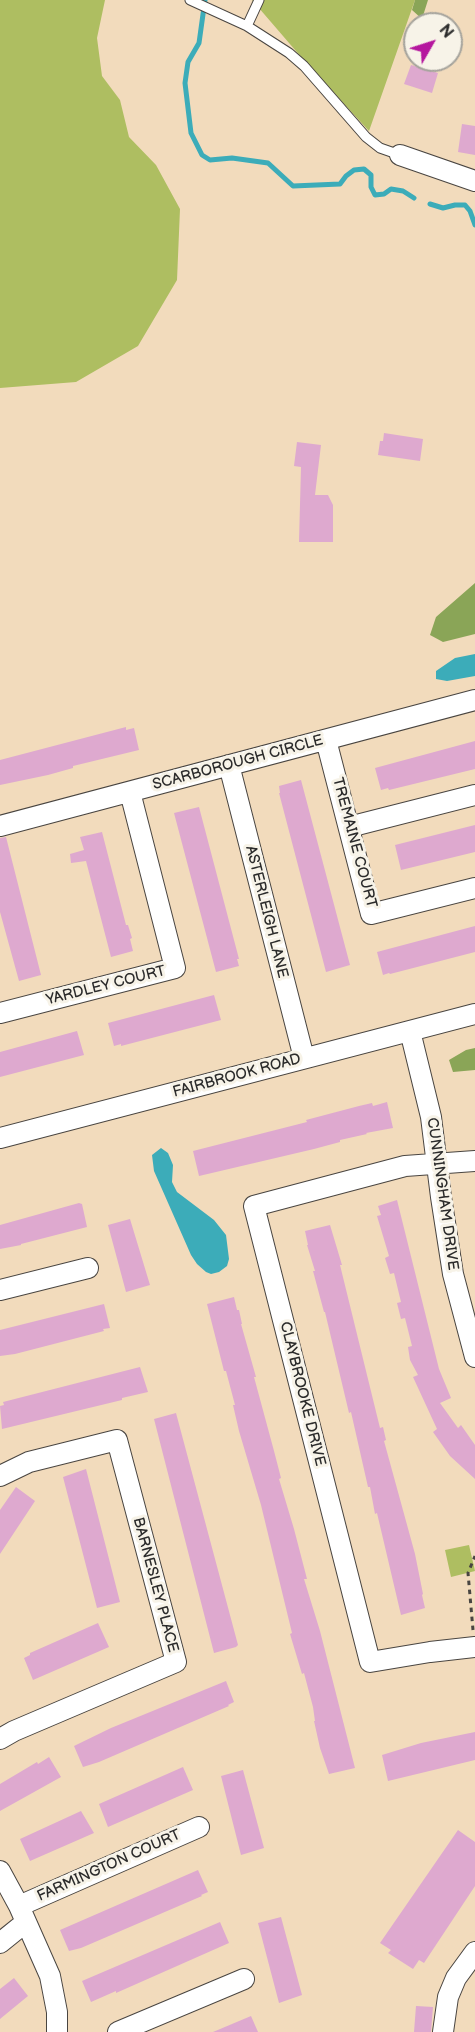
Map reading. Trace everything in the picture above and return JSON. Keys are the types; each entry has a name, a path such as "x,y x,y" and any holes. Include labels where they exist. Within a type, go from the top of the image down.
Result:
{"street":[{"path":"400,155 475,181"},
{"name":"SCARBOROUGH CIRCLE","path":"0,826 475,700"},
{"name":"TREMAINE COURT","path":"326,740 371,914 475,888"},
{"name":"ASTERLEIGH LANE","path":"229,765 304,1058"},
{"name":"YARDLEY COURT","path":"0,1013 175,968 130,792"},
{"path":"349,827 475,795"},
{"name":"FAIRBROOK ROAD","path":"0,1138 475,1014"},
{"name":"CUNNINGHAM DRIVE","path":"410,1031 431,1117 453,1274 475,1357"},
{"path":"438,1163 475,1161"},
{"name":"CLAYBROOKE DRIVE","path":"438,1163 405,1166 254,1206 370,1662 474,1647"},
{"path":"0,1290 88,1268"},
{"name":"BARNESLEY PLACE","path":"0,1476 29,1462 117,1440 176,1662 0,1739"},
{"name":"FARMINGTON COURT","path":"0,1943 22,1914 199,1827"},
{"path":"0,1871 50,1976 57,2013 57,2032"},
{"path":"443,2032 448,1997 456,1978 475,1952"},
{"path":"118,2032 244,1979"}],"lane":[{"path":"190,0 247,26 289,53 304,66 366,137 380,148 400,155"},
{"path":"247,26 259,0"}],"path":[{"path":"474,1647 468,1573 475,1556"}],"green space":[{"path":"0,0 105,0 97,38 102,76 120,100 129,137 156,165 180,209 177,280 138,346 76,382 0,388"},
{"path":"252,0 415,0 411,12 403,12 403,34 369,131"},
{"path":"415,0 428,0 424,12 412,10"},
{"path":"475,583 475,634 443,642 430,635 436,617"},
{"path":"475,1048 475,1070 453,1072 449,1060 466,1050"},
{"path":"469,1545 475,1571 451,1577 445,1550"}],"water":[{"path":"475,654 475,676 447,681 436,679 436,671 455,658"},
{"path":"161,1148 168,1153 173,1165 172,1182 177,1192 214,1220 226,1235 229,1259 227,1266 219,1272 211,1274 206,1272 191,1255 154,1171 152,1155"}],"building":[{"path":"408,72 438,73 432,93 404,84"},
{"path":"462,124 475,126 475,155 458,152"},
{"path":"384,433 423,439 420,461 378,455"},
{"path":"297,442 321,445 315,495 328,495 333,505 333,542 299,542 301,467 294,466"},
{"path":"126,727 126,730 134,728 139,750 73,766 73,768 48,775 0,785 0,760"},
{"path":"475,741 475,769 381,790 375,768"},
{"path":"301,780 350,965 326,972 279,793 279,786"},
{"path":"199,807 239,959 237,959 239,966 216,972 174,813"},
{"path":"475,825 475,852 401,870 395,845"},
{"path":"102,832 126,925 128,925 132,938 130,939 133,951 111,957 86,861 71,863 70,854 84,850 80,837"},
{"path":"6,837 41,975 19,981 0,912 0,838"},
{"path":"475,926 475,952 383,975 377,952"},
{"path":"214,995 221,1020 114,1046 108,1023"},
{"path":"77,1031 84,1055 0,1077 0,1052"},
{"path":"387,1102 393,1128 199,1176 193,1151 307,1122 306,1120 359,1106 372,1103 373,1106"},
{"path":"397,1200 439,1369 451,1398 440,1403 458,1428 461,1425 475,1445 475,1479 450,1456 433,1432 437,1429 413,1377 418,1375 410,1360 408,1347 412,1346 405,1318 401,1319 397,1303 401,1302 394,1273 390,1274 385,1258 389,1256 377,1216 381,1215 378,1206"},
{"path":"82,1204 87,1227 0,1249 0,1225"},
{"path":"130,1219 150,1285 126,1292 108,1225"},
{"path":"330,1225 342,1265 340,1265 380,1428 383,1427 386,1440 384,1441 415,1554 423,1594 425,1608 401,1615 377,1513 375,1514 307,1245 305,1231"},
{"path":"234,1297 281,1478 279,1479 307,1579 304,1579 320,1631 355,1768 329,1774 320,1748 304,1673 302,1674 290,1634 292,1633 261,1505 239,1431 233,1405 235,1405 207,1304"},
{"path":"104,1304 110,1328 103,1329 104,1331 0,1356 0,1330"},
{"path":"140,1367 148,1392 2,1429 0,1406 4,1405 3,1402"},
{"path":"176,1413 238,1645 214,1653 154,1419"},
{"path":"86,1469 120,1602 97,1608 63,1477"},
{"path":"16,1487 35,1501 0,1554 0,1510"},
{"path":"98,1623 109,1647 33,1680 24,1658 30,1653"},
{"path":"226,1681 234,1702 229,1706 83,1767 74,1746 111,1728"},
{"path":"475,1732 475,1760 388,1781 382,1755 421,1743"},
{"path":"49,1757 61,1777 0,1811 0,1784"},
{"path":"183,1767 193,1790 108,1827 99,1804"},
{"path":"243,1770 264,1848 241,1855 221,1776"},
{"path":"81,1811 94,1833 30,1861 20,1839"},
{"path":"458,1830 475,1842 475,1886 424,1963 419,1960 413,1969 388,1953 391,1950 380,1943"},
{"path":"198,1870 208,1892 202,1896 81,1948 69,1951 60,1930"},
{"path":"281,1917 302,1995 279,2003 258,1923"},
{"path":"220,1922 229,1943 91,2002 82,1981"},
{"path":"14,1978 28,1996 0,2019 0,1989"},
{"path":"416,2006 433,2007 431,2032 414,2032"},
{"path":"251,2016 258,2032 213,2032"}],"waterway":[{"path":"205,0 199,43 188,62 185,83 191,133 202,155 210,160 232,158 268,163 293,186 340,184 354,170 364,169 371,175 371,187 375,195 384,194 391,189 403,191 414,198"},
{"path":"430,204 443,208 465,205 475,225"}]}
